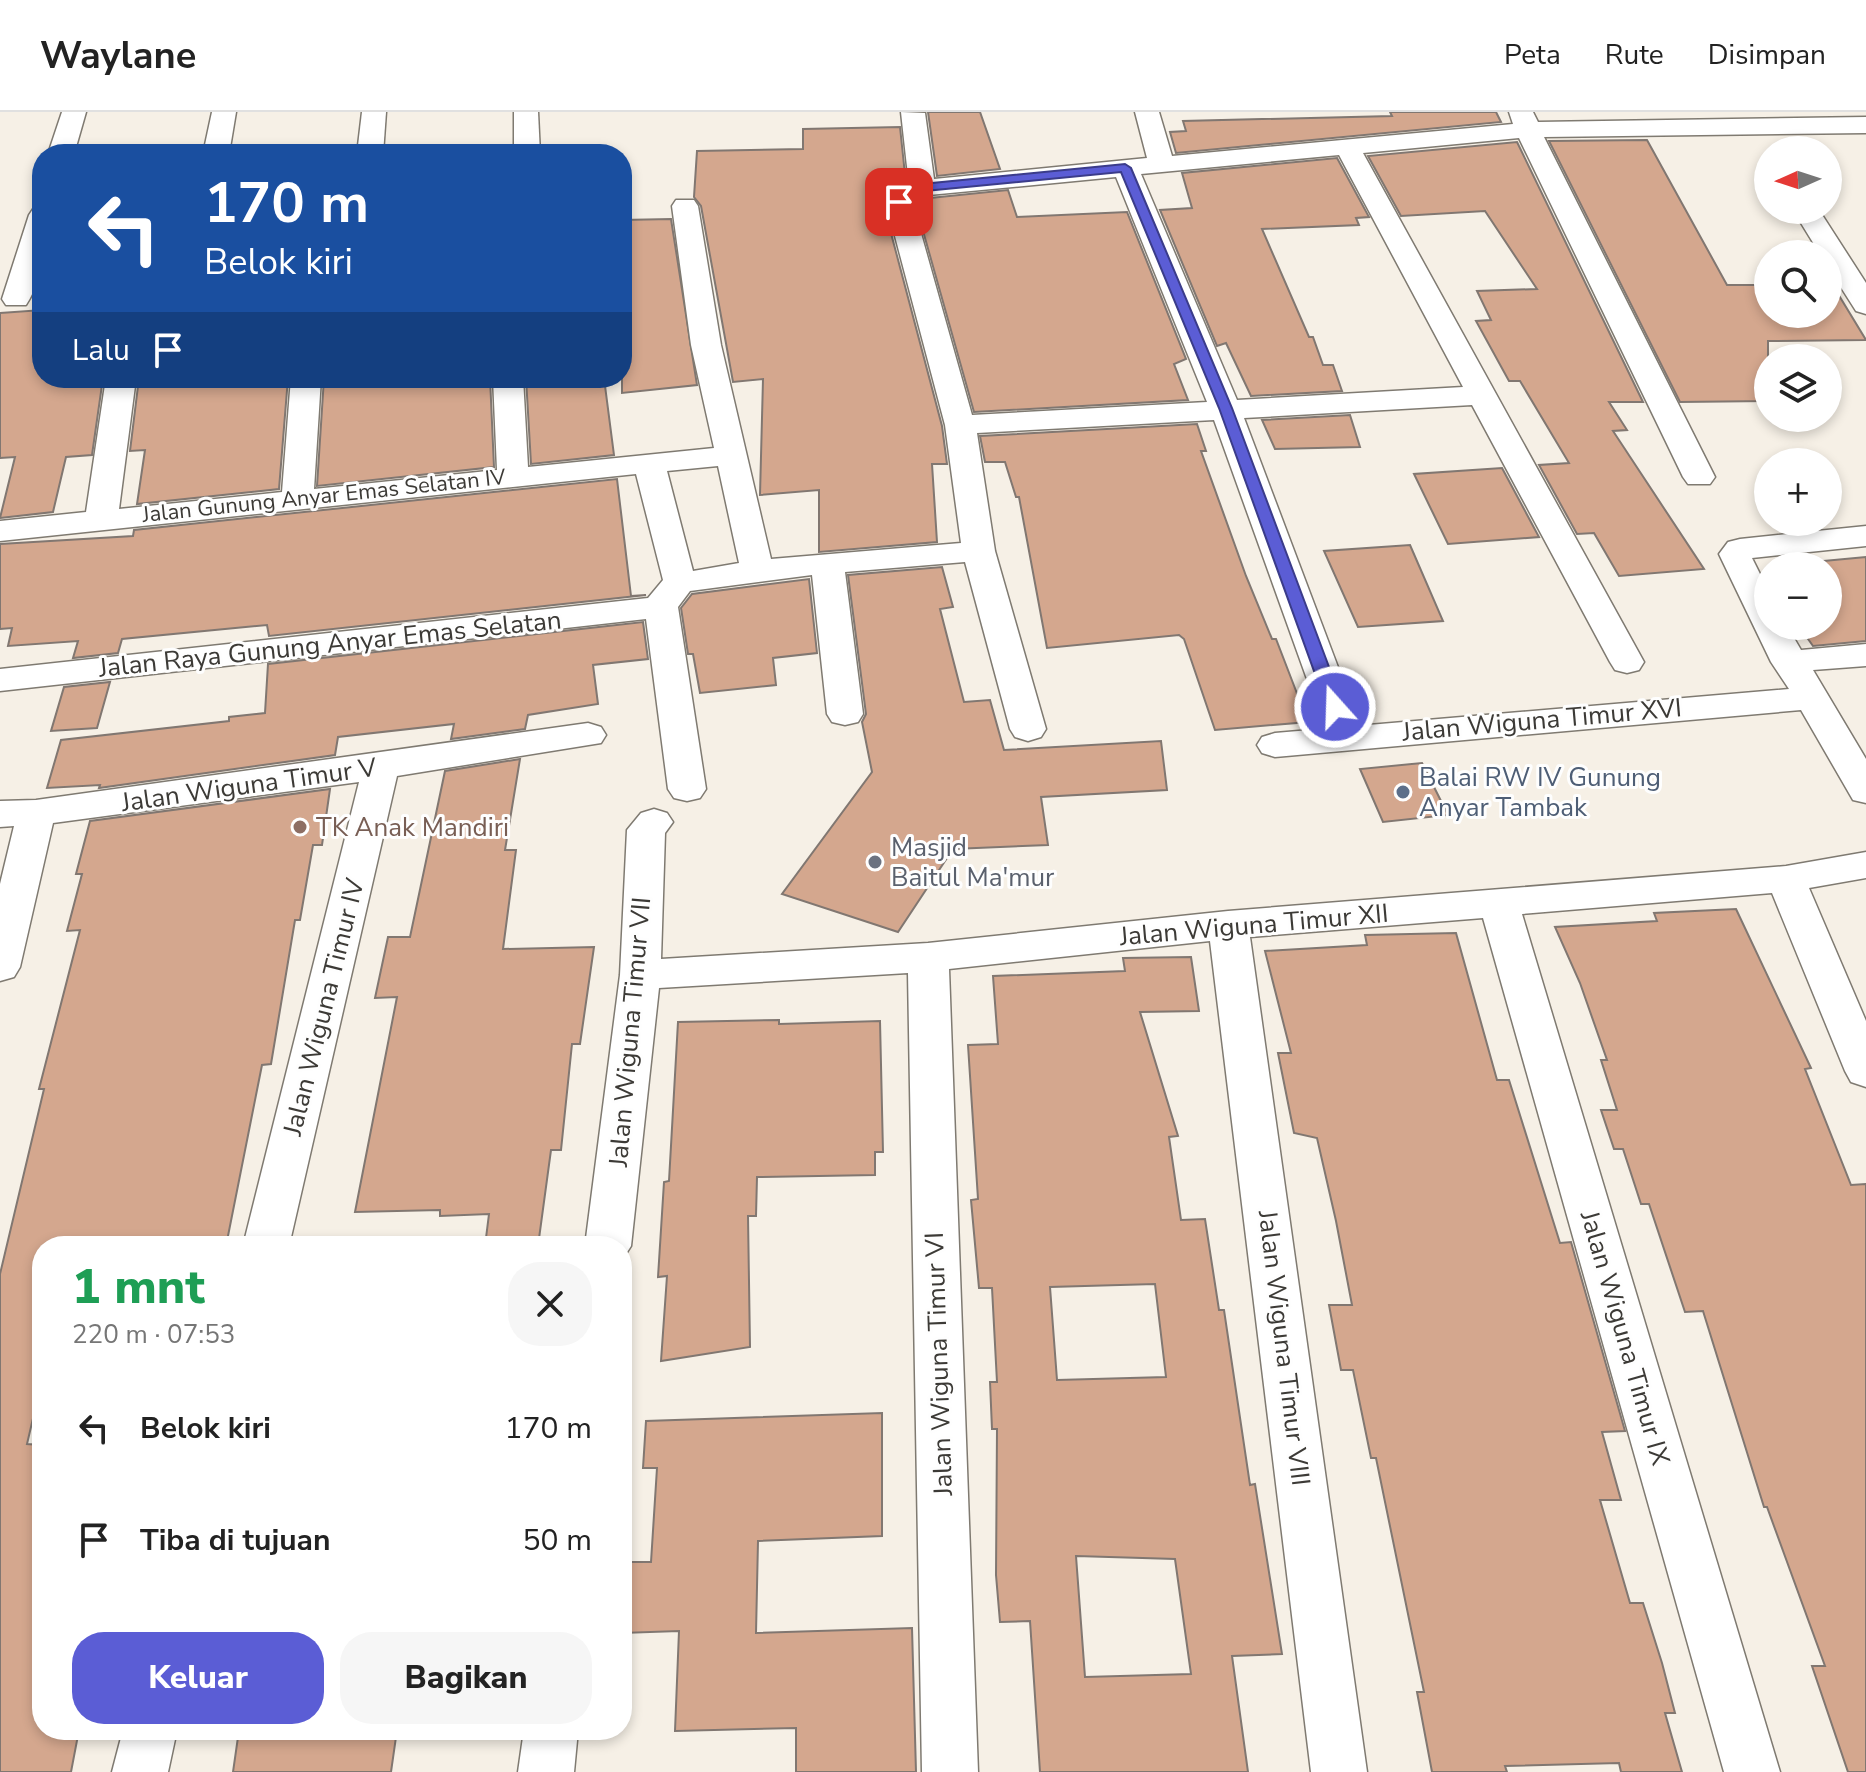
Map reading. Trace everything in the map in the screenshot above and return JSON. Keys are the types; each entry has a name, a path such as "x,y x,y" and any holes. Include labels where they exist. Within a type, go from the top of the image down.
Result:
{"street":[{"path":"64,144 74,112"},
{"path":"218,144 224,112"},
{"path":"371,144 374,112"},
{"path":"526,112 527,144"},
{"path":"1147,112 1161,164"},
{"path":"913,113 922,188"},
{"path":"1028,729 979,551 960,425 899,202 922,188 1347,147 1384,133 1524,121 1750,119 1866,125"},
{"path":"1524,121 1699,477"},
{"path":"1347,147 1627,662"},
{"path":"1125,168 1225,408 1335,707"},
{"path":"685,206 706,345 757,570"},
{"path":"1815,224 1866,305"},
{"path":"16,299 32,247"},
{"path":"101,520 120,388"},
{"path":"297,500 305,388"},
{"path":"509,388 513,476"},
{"path":"960,425 1482,395"},
{"name":"Jalan Gunung Anyar Emas Selatan IV","path":"0,531 733,455"},
{"path":"649,464 670,595 687,789"},
{"path":"1754,595 1736,560 1735,554 1740,549 1866,536"},
{"name":"Jalan Raya Gunung Anyar Emas Selatan","path":"0,680 670,595 757,570 979,551"},
{"path":"827,565 845,714"},
{"path":"1777,640 1866,791"},
{"path":"1788,662 1866,655"},
{"name":"Jalan Wiguna Timur XVI","path":"1275,745 1809,698"},
{"name":"Jalan Wiguna Timur V","path":"18,813 381,767 588,735"},
{"name":"Jalan Wiguna Timur IV","path":"268,1236 381,767"},
{"path":"0,967 18,813"},
{"name":"Jalan Wiguna Timur VII","path":"609,1236 640,975 646,830 654,822"},
{"name":"Jalan Wiguna Timur XII","path":"640,975 928,957 1228,925 1786,879 1866,865"},
{"path":"1786,879 1866,1071"},
{"name":"Jalan Wiguna Timur IX","path":"1499,904 1752,1772"},
{"name":"Jalan Wiguna Timur VIII","path":"1228,925 1339,1772"},
{"name":"Jalan Wiguna Timur VI","path":"928,957 950,1772"},
{"path":"140,1772 148,1740"},
{"path":"546,1772 550,1740"}],"building":[{"path":"928,112 980,112 1000,169 937,176"},
{"path":"1390,112 1496,112 1501,122 1176,153 1170,132 1186,131 1183,121 1392,116"},
{"path":"900,127 906,184 883,203 942,426 947,464 932,464 937,542 819,552 819,490 760,495 763,379 733,382 701,206 694,197 697,151 803,149 803,129"},
{"path":"1647,140 1727,285 1754,285 1754,328 1842,328 1842,300 1866,340 1768,341 1768,344 1754,344 1754,401 1680,402 1549,141"},
{"path":"1517,142 1643,402 1609,402 1627,430 1613,431 1704,569 1619,576 1594,533 1577,534 1539,465 1569,463 1520,381 1509,381 1476,321 1491,320 1477,291 1537,289 1485,211 1401,216 1368,156"},
{"path":"1337,158 1369,217 1356,218 1359,225 1262,229 1309,337 1313,337 1323,365 1333,365 1342,391 1251,396 1226,343 1217,346 1160,210 1192,208 1182,173"},
{"path":"1008,190 1017,217 1127,212 1186,359 1174,364 1188,400 974,412 916,206 930,198"},
{"path":"671,219 697,385 622,393 622,388 632,388 632,220"},
{"path":"32,311 32,388 102,388 92,455 66,457 53,512 0,518 15,457 0,458 0,313"},
{"path":"138,388 287,388 279,489 137,504 145,450 130,451"},
{"path":"323,388 490,388 494,467 317,486"},
{"path":"527,388 605,388 614,455 531,464"},
{"path":"1350,415 1360,447 1275,449 1262,420"},
{"path":"1197,424 1206,451 1201,451 1246,576 1272,639 1276,639 1308,722 1215,730 1184,639 1179,635 1047,648 1019,497 1016,497 1005,462 985,462 980,436"},
{"path":"1502,468 1539,537 1448,544 1414,474"},
{"path":"617,479 631,596 646,595 269,636 267,625 122,639 118,653 73,658 78,641 8,646 12,628 0,629 0,544 133,536 134,530"},
{"path":"1410,545 1443,621 1358,627 1324,551"},
{"path":"1866,557 1866,641 1813,646 1809,640 1842,640 1842,559"},
{"path":"942,567 953,607 940,609 964,702 990,700 1004,750 1161,741 1167,790 1041,797 1048,845 953,849 898,932 782,894 872,772 862,722 866,714 848,575"},
{"path":"809,579 817,653 773,658 776,685 700,693 693,654 688,654 681,608 692,594"},
{"path":"643,622 648,659 593,665 598,704 528,715 525,729 451,739 454,724 338,737 335,755 99,788 100,785 47,788 61,740 229,721 229,717 265,713 268,664"},
{"path":"110,682 97,728 51,731 64,687"},
{"path":"520,759 505,850 516,850 503,949 594,947 580,1044 572,1044 561,1150 551,1150 539,1236 486,1236 489,1214 440,1216 440,1210 355,1212 397,997 375,998 388,937 410,937 445,771"},
{"name":"Balai RW IV Gunung Anyar Tambak","path":"1422,763 1448,815 1383,822 1360,769"},
{"path":"330,789 322,845 313,845 300,920 295,920 271,1064 262,1065 228,1236 32,1236 32,1423 27,1444 32,1444 32,1740 77,1740 71,1772 0,1772 0,1274 44,1089 39,1089 80,930 67,931 82,874 76,874 90,821"},
{"path":"1736,909 1811,1068 1805,1069 1851,1185 1866,1184 1866,1772 1848,1772 1812,1666 1825,1666 1767,1507 1764,1507 1703,1311 1685,1312 1649,1204 1641,1204 1623,1149 1614,1149 1601,1110 1617,1110 1601,1060 1607,1060 1580,983 1555,927 1657,921 1654,913"},
{"path":"1456,933 1497,1080 1509,1080 1560,1243 1571,1242 1625,1431 1602,1432 1621,1500 1600,1500 1630,1603 1643,1603 1662,1663 1675,1713 1665,1713 1682,1772 1621,1772 1619,1763 1505,1766 1507,1772 1432,1772 1417,1692 1424,1692 1376,1458 1371,1458 1353,1370 1341,1370 1329,1305 1352,1305 1336,1221 1317,1138 1294,1133 1278,1053 1291,1053 1265,951 1367,945 1365,935"},
{"path":"1191,957 1199,1011 1140,1012 1178,1136 1169,1137 1181,1220 1205,1219 1219,1310 1224,1310 1250,1485 1255,1484 1282,1654 1232,1656 1248,1772 1040,1772 1030,1621 1000,1622 996,1575 997,1429 992,1429 990,1382 997,1382 992,1288 979,1288 971,1200 978,1199 968,1045 998,1044 993,976 1125,971 1123,958","holes":["1155,1284 1166,1377 1057,1380 1050,1287","1076,1556 1175,1559 1191,1674 1085,1677"]},
{"path":"779,1020 779,1024 880,1021 883,1152 875,1152 875,1175 757,1177 756,1216 748,1216 750,1347 661,1361 667,1276 658,1277 664,1182 669,1181 678,1022"},
{"path":"882,1413 882,1536 758,1541 756,1633 912,1628 916,1772 796,1772 796,1728 675,1731 679,1631 632,1633 632,1562 651,1562 657,1468 643,1468 646,1421"},
{"path":"238,1740 396,1740 391,1772 233,1772"}],"place":[{"name":"Balai RW IV Gunung Anyar Tambak","path":"1403,792"},
{"name":"TK Anak Mandiri","path":"300,827"},
{"name":"Masjid Baitul Ma'mur","path":"875,862"}],"route":[{"path":"899,202 922,188 1125,168 1225,408 1335,707"}]}
